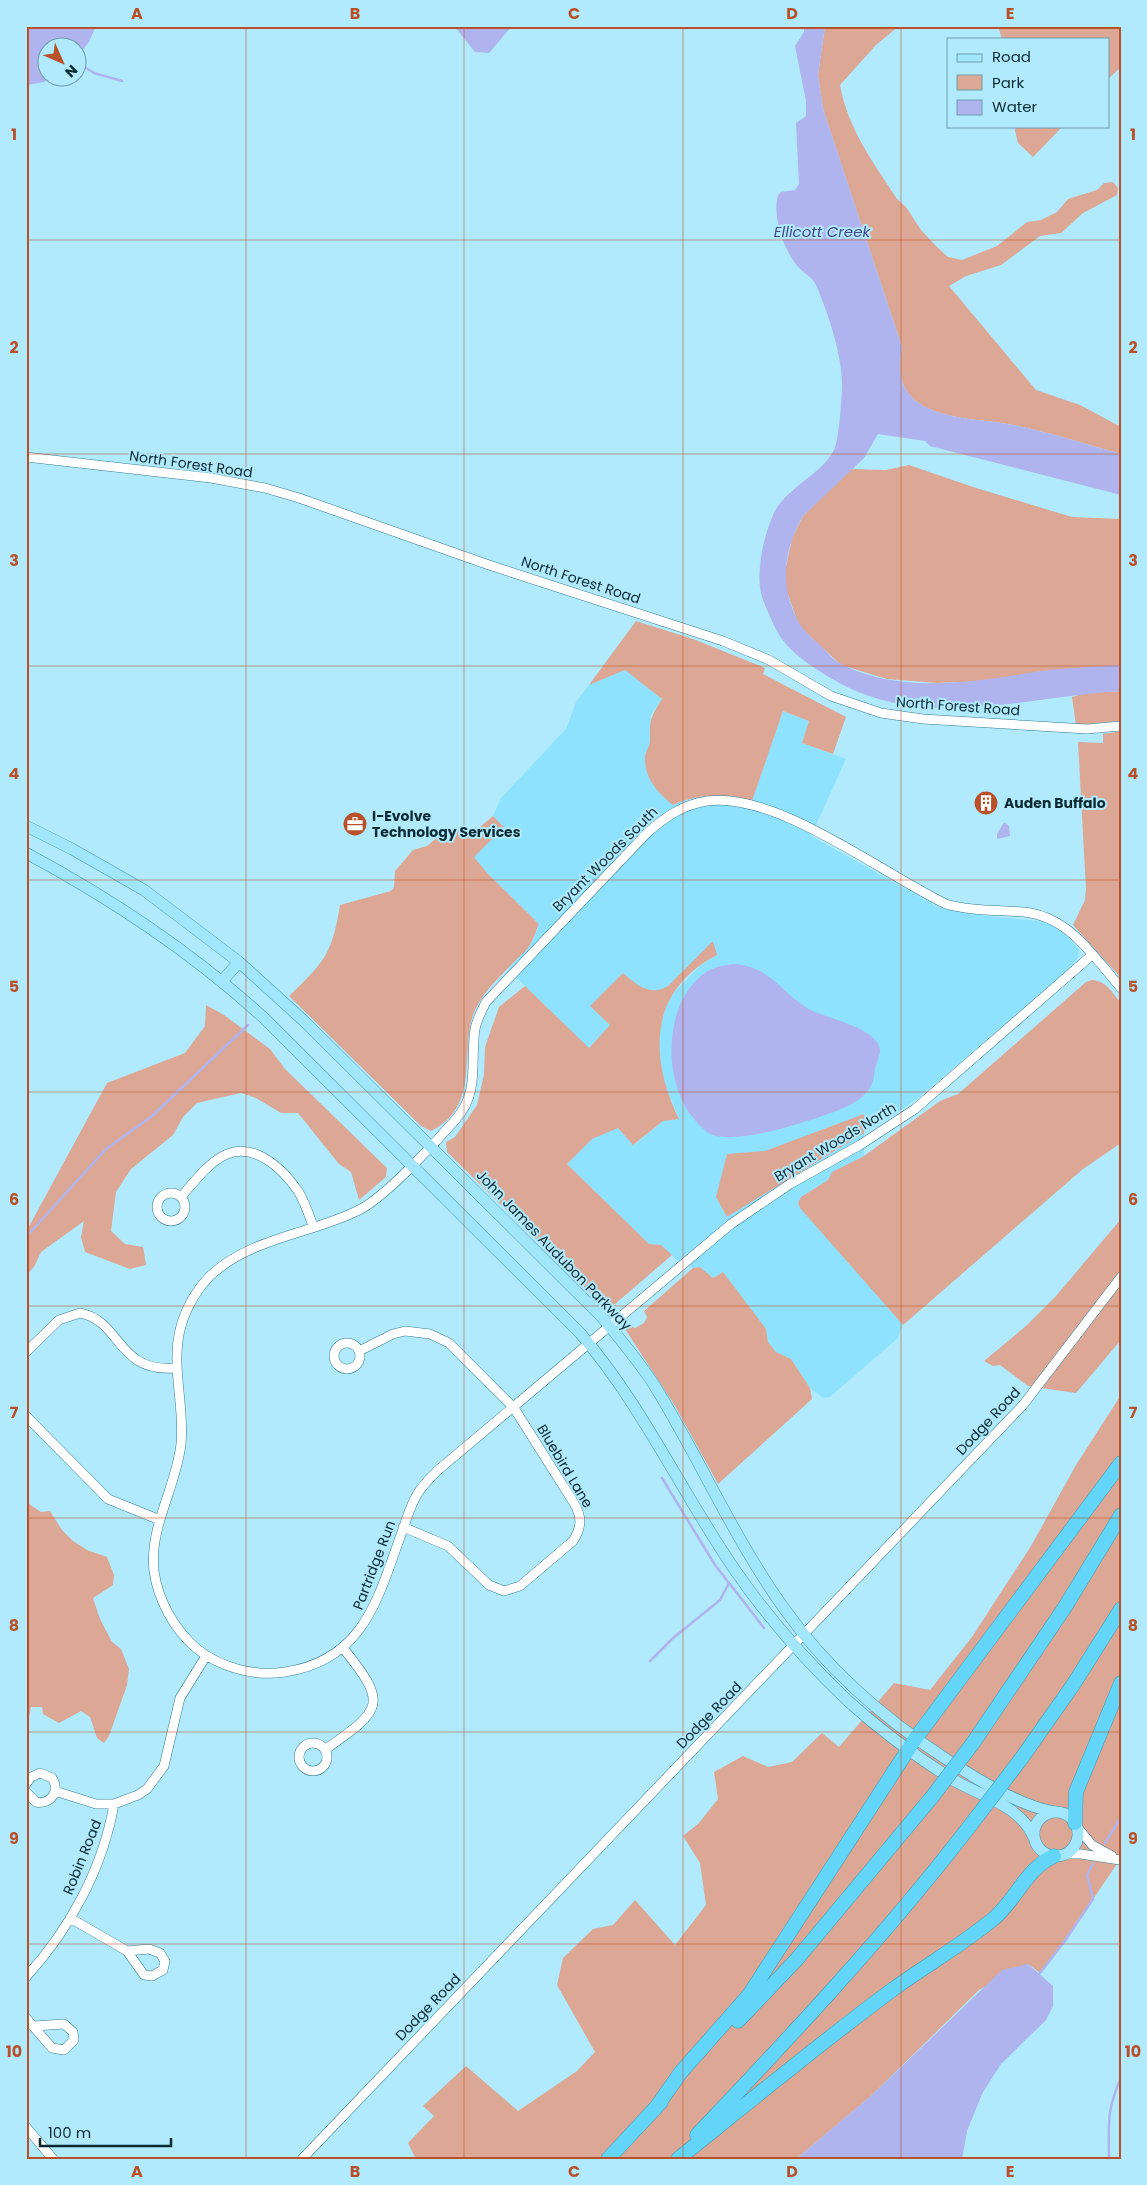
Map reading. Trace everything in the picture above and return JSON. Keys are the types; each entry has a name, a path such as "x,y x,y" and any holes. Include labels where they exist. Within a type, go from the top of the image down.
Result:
{"highway":[{"path":"655,2109 682,2072 749,1995 826,1880 912,1744 1121,1463"},
{"path":"608,2159 797,1959 932,1797 973,1743 1065,1608 1121,1515"},
{"path":"674,2159 829,1996 927,1882 1021,1759 1073,1685 1121,1609"},
{"path":"1076,1825 1076,1792 1121,1683"},
{"path":"678,2159 823,2042 906,1980 993,1919 1015,1896 1034,1867 1059,1855"}],"main road":[{"name":"John James Audubon Parkway","path":"26,826 72,849 144,890 239,962 304,1021 610,1326 656,1388 752,1560 804,1635 912,1744 951,1779 1012,1811 1025,1822 1034,1838"},
{"name":"John James Audubon Parkway","path":"26,853 117,905 182,949 222,981 265,1019 412,1164 589,1344 636,1406 663,1456 737,1572 794,1646 850,1702 912,1744 1035,1807 1055,1812"},
{"path":"222,981 239,962"},
{"path":"1055,1812 1069,1816 1076,1825 1077,1843 1059,1855 1041,1850 1034,1838 1036,1824 1041,1818 1055,1812"}],"street":[{"name":"North Forest Road","path":"26,457 211,478 265,488 299,498 489,565 723,641 769,660 831,696 881,713 913,718 1087,729 1121,726"},
{"name":"Bryant Woods South","path":"412,1164 459,1116 468,1101 474,1081 476,1026 482,1010 492,993 647,833 670,814 689,805 708,801 727,801 749,805 780,816 831,839 946,904 1034,914 1052,918 1070,931 1121,988"},
{"name":"Bryant Woods North","path":"589,1344 745,1213 790,1184 866,1142 914,1109 1092,955"},
{"path":"181,1197 220,1158 240,1152 254,1153 270,1162 298,1191 313,1226"},
{"name":"Partridge Run","path":"412,1164 371,1202 351,1213 238,1255 208,1278 191,1302 181,1325 176,1368 181,1402 181,1444 174,1478 160,1520 154,1552 154,1572 163,1603 183,1635 206,1656 232,1667 262,1673 277,1673 307,1667 343,1648 357,1634 370,1615 413,1502 423,1486 589,1344"},
{"name":"Dodge Road","path":"302,2159 1024,1405 1121,1277"},
{"path":"26,1352 58,1320 65,1316 80,1313 98,1322 137,1361 145,1366 155,1369 176,1368"},
{"name":"Bluebird Lane","path":"359,1351 393,1334 404,1331 430,1334 450,1343 514,1408 578,1511 580,1527 573,1541 520,1586 504,1591 489,1585 448,1546 403,1527"},
{"path":"26,1416 108,1499 160,1520"},
{"path":"326,1749 363,1723 369,1715 373,1700 368,1681 343,1648"},
{"path":"55,1791 96,1804 114,1804 138,1796 160,1774 167,1758 180,1698 206,1656"},
{"path":"26,1784 31,1776 45,1773 54,1782 55,1791 50,1800 41,1803 31,1799 26,1792"},
{"name":"Robin Road","path":"26,1977 70,1918 100,1856 114,1804"},
{"path":"1076,1825 1092,1845 1120,1861"},
{"path":"1059,1855 1081,1854 1120,1861"},
{"path":"70,1918 127,1951"},
{"path":"26,2018 34,2026"},
{"path":"26,2127 53,2159"}],"shaded area":[{"path":"625,670 662,699 651,715 650,745 645,755 673,805 685,800 710,795 723,795 752,801 783,711 809,721 802,743 846,759 811,836 940,908 969,914 1039,921 1053,926 1066,935 1079,949 1078,957 1073,965 923,1094 896,1114 864,1133 864,1156 833,1172 828,1180 807,1193 798,1203 903,1325 898,1338 830,1397 823,1398 810,1388 791,1359 776,1352 768,1342 766,1329 723,1273 713,1278 700,1267 693,1268 678,1261 661,1245 649,1244 567,1164 592,1139 618,1128 634,1145 663,1121 679,1119 664,1082 658,1054 658,1037 666,1006 675,991 700,966 716,955 713,942 668,986 661,990 649,991 637,986 623,973 611,1025 588,1048 508,969 530,946 539,924 487,873 474,857 503,827 493,816 501,798 566,729 576,702 589,685"}],"green space":[{"path":"825,26 899,26 876,45 840,85 849,116 862,145 897,199 906,207 921,230 948,257 962,260 997,246 1027,222 1041,220 1057,212 1068,199 1097,190 1104,183 1113,182 1118,188 1117,195 1083,213 1061,233 1040,236 1001,265 966,276 949,286 1036,390 1080,405 1121,427 1121,454 1031,429 963,418 935,411 923,406 912,398 905,388 900,373 902,347 823,109 818,75"},
{"path":"998,26 1121,26 1121,67 1110,77 1110,38 1002,38"},
{"path":"1014,128 1061,128 1033,157 1018,143"},
{"path":"909,465 973,487 1072,517 1121,519 1121,666 1043,671 986,681 937,683 887,679 841,665 799,626 786,589 784,577 792,538 803,516 851,469 886,470"},
{"path":"636,621 693,639 765,668 763,674 846,717 833,754 802,743 809,721 783,711 752,801 712,796 692,798 673,805 653,784 645,765 645,755 650,742 651,720 662,699 625,670 589,685"},
{"path":"1121,691 1121,721 1076,725 1072,697 1086,693"},
{"path":"1121,731 1121,978 1073,925 1085,900 1086,889 1078,742 1103,743 1103,734"},
{"path":"493,816 504,827 474,857 487,873 539,924 529,947 491,986 476,1007 469,1030 466,1079 462,1094 456,1108 446,1121 431,1131 421,1126 289,996 311,974 325,956 334,936 340,905 391,891 394,887 395,871 413,850 427,846 439,836 455,829 480,827"},
{"path":"713,941 717,955 694,970 678,987 667,1006 661,1027 660,1049 663,1072 669,1096 679,1119 663,1121 633,1145 618,1128 592,1139 567,1164 649,1244 661,1245 672,1255 608,1310 447,1152 446,1142 455,1137 477,1105 484,1075 485,1047 499,1007 525,986 589,1048 610,1025 590,1006 623,973 633,982 644,988 650,990 661,989 668,986"},
{"path":"1092,980 1105,985 1121,1003 1121,1143 1083,1169 903,1325 800,1208 798,1203 801,1197 828,1180 832,1172 864,1156 940,1101 958,1094 1086,982"},
{"path":"206,1005 224,1015 270,1049 285,1069 387,1168 386,1177 359,1200 351,1172 339,1164 298,1113 281,1113 256,1098 241,1093 197,1103 183,1117 173,1135 131,1169 116,1192 111,1231 125,1244 143,1247 146,1265 130,1269 85,1252 81,1237 84,1221 41,1252 34,1267 26,1275 26,1232 107,1083 185,1053 205,1026"},
{"path":"864,1114 864,1133 727,1217 716,1197 727,1154 765,1151"},
{"path":"1121,1219 1121,1340 1076,1393 1028,1386 1000,1365 993,1366 984,1361 1026,1326 1056,1296"},
{"path":"700,1267 713,1278 723,1272 766,1329 768,1342 776,1352 791,1359 810,1388 812,1399 718,1484 675,1406 625,1329 625,1323 635,1328 644,1323 647,1317 644,1311 693,1268"},
{"path":"1121,1395 1121,1858 1064,1942 1040,1973 1028,1964 979,1990 871,2096 796,2159 416,2159 408,2143 434,2116 423,2106 466,2066 518,2111 577,2071 595,2052 557,1985 563,1958 593,1929 613,1925 635,1900 675,1945 706,1905 700,1863 683,1836 699,1823 718,1799 714,1772 743,1756 768,1767 792,1762 822,1733 839,1747 894,1683 930,1690 972,1637 1031,1546 1076,1465"},
{"path":"26,1502 41,1512 50,1511 62,1530 73,1541 87,1550 107,1557 114,1575 113,1585 93,1598 100,1619 112,1642 121,1649 129,1669 127,1685 109,1736 104,1743 97,1738 90,1717 81,1711 59,1723 43,1714 42,1707 31,1707 29,1717 26,1719"}],"water":[{"path":"33,26 96,26 88,43 88,38 38,38 38,83 26,85 26,30"},
{"path":"454,26 512,26 489,53 475,52"},
{"name":"Ellicott Creek","path":"804,26 825,26 818,75 823,109 902,347 900,373 905,388 912,398 923,406 935,411 963,418 1031,429 1121,454 1121,495 930,446 925,441 878,434 864,458 803,516 797,527 789,550 786,574 789,598 795,616 807,633 840,663 866,674 891,680 941,683 1050,670 1117,665 1121,666 1121,691 968,708 931,708 894,703 857,691 821,672 798,656 776,630 763,600 760,584 760,563 767,531 774,513 780,504 819,468 833,452 838,430 842,384 840,360 825,308 815,282 798,267 788,252 780,233 777,214 778,195 781,192 795,190 799,184 796,123 806,116 806,101 795,46 804,32"},
{"path":"1004,822 1009,826 1010,836 997,839 997,834"},
{"path":"734,964 756,969 774,980 807,1008 849,1024 870,1035 877,1042 880,1050 869,1090 852,1104 790,1126 742,1136 716,1136 707,1132 684,1105 677,1087 673,1067 672,1046 674,1026 680,1006 689,989 702,975 717,967"},
{"path":"1028,1964 1053,1986 1053,2006 1046,2020 1001,2064 983,2092 967,2131 962,2159 796,2159 871,2096 1002,1970"}],"waterway":[{"path":"88,69 94,73 122,81"},
{"path":"26,1237 106,1149 152,1116 248,1025"},
{"path":"650,1661 672,1639 720,1600 729,1583 715,1565 662,1478"},
{"path":"730,1584 764,1628"},
{"path":"1105,1843 1121,1817"},
{"path":"1040,1973 1093,1899 1087,1875 1093,1864"},
{"path":"1109,2159 1111,2109 1121,2078"}],"place":[{"name":"Auden Buffalo","path":"986,803"},
{"name":"I-Evolve Technology Services","path":"355,824"}]}
